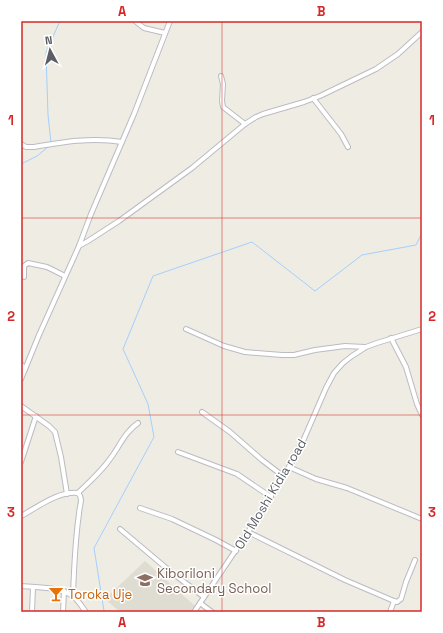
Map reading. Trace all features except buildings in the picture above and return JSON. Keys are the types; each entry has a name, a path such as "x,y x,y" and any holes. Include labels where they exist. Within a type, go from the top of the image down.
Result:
{"street":[{"path":"135,21 144,28 165,33"},
{"path":"21,379 122,142 170,21"},
{"path":"78,246 119,221 192,168 245,124 256,117 304,102 376,69 398,54 422,32"},
{"path":"220,76 223,84 223,107 245,124"},
{"path":"313,98 339,130 348,147"},
{"path":"21,149 26,147 87,140 122,142"},
{"path":"21,144 26,147"},
{"path":"24,277 24,266 28,263 47,267 65,276"},
{"path":"186,329 224,346 244,352 294,355 341,346 366,348"},
{"name":"Old Moshi Kidia road","path":"194,612 236,551 289,467 303,441 334,373 343,363 366,348 391,338 421,331"},
{"path":"391,338 406,368 422,415"},
{"path":"21,364 25,369"},
{"path":"21,406 55,432 67,494"},
{"path":"202,412 230,432 283,476"},
{"path":"21,462 36,416"},
{"path":"21,516 47,501 67,494 78,493 100,473 127,432 138,423"},
{"path":"178,452 237,474 270,496"},
{"path":"289,467 316,479 354,491 422,519"},
{"path":"73,595 76,530 82,498 78,493"},
{"path":"140,508 172,519 236,551"},
{"path":"120,529 171,572 204,597"},
{"path":"248,532 345,580 397,602 401,599 415,560"},
{"path":"21,586 64,591 73,595 86,612"},
{"path":"32,612 33,587"},
{"path":"63,612 64,591"},
{"path":"390,612 394,601"},
{"path":"200,603 212,612"}],"shaded area":[{"name":"Kiboriloni Secondary School","path":"145,561 195,606 191,612 120,612 105,599"}],"waterway":[{"path":"51,143 48,115 46,52 60,21"},
{"path":"21,164 37,156 48,147"},
{"path":"103,612 94,548 154,437 148,404 123,349 153,276 252,242 315,291 362,255 416,245 422,233"}],"place":[{"name":"Kiboriloni Secondary School","path":"145,580"},
{"name":"Toroka Uje","path":"56,594"}]}
